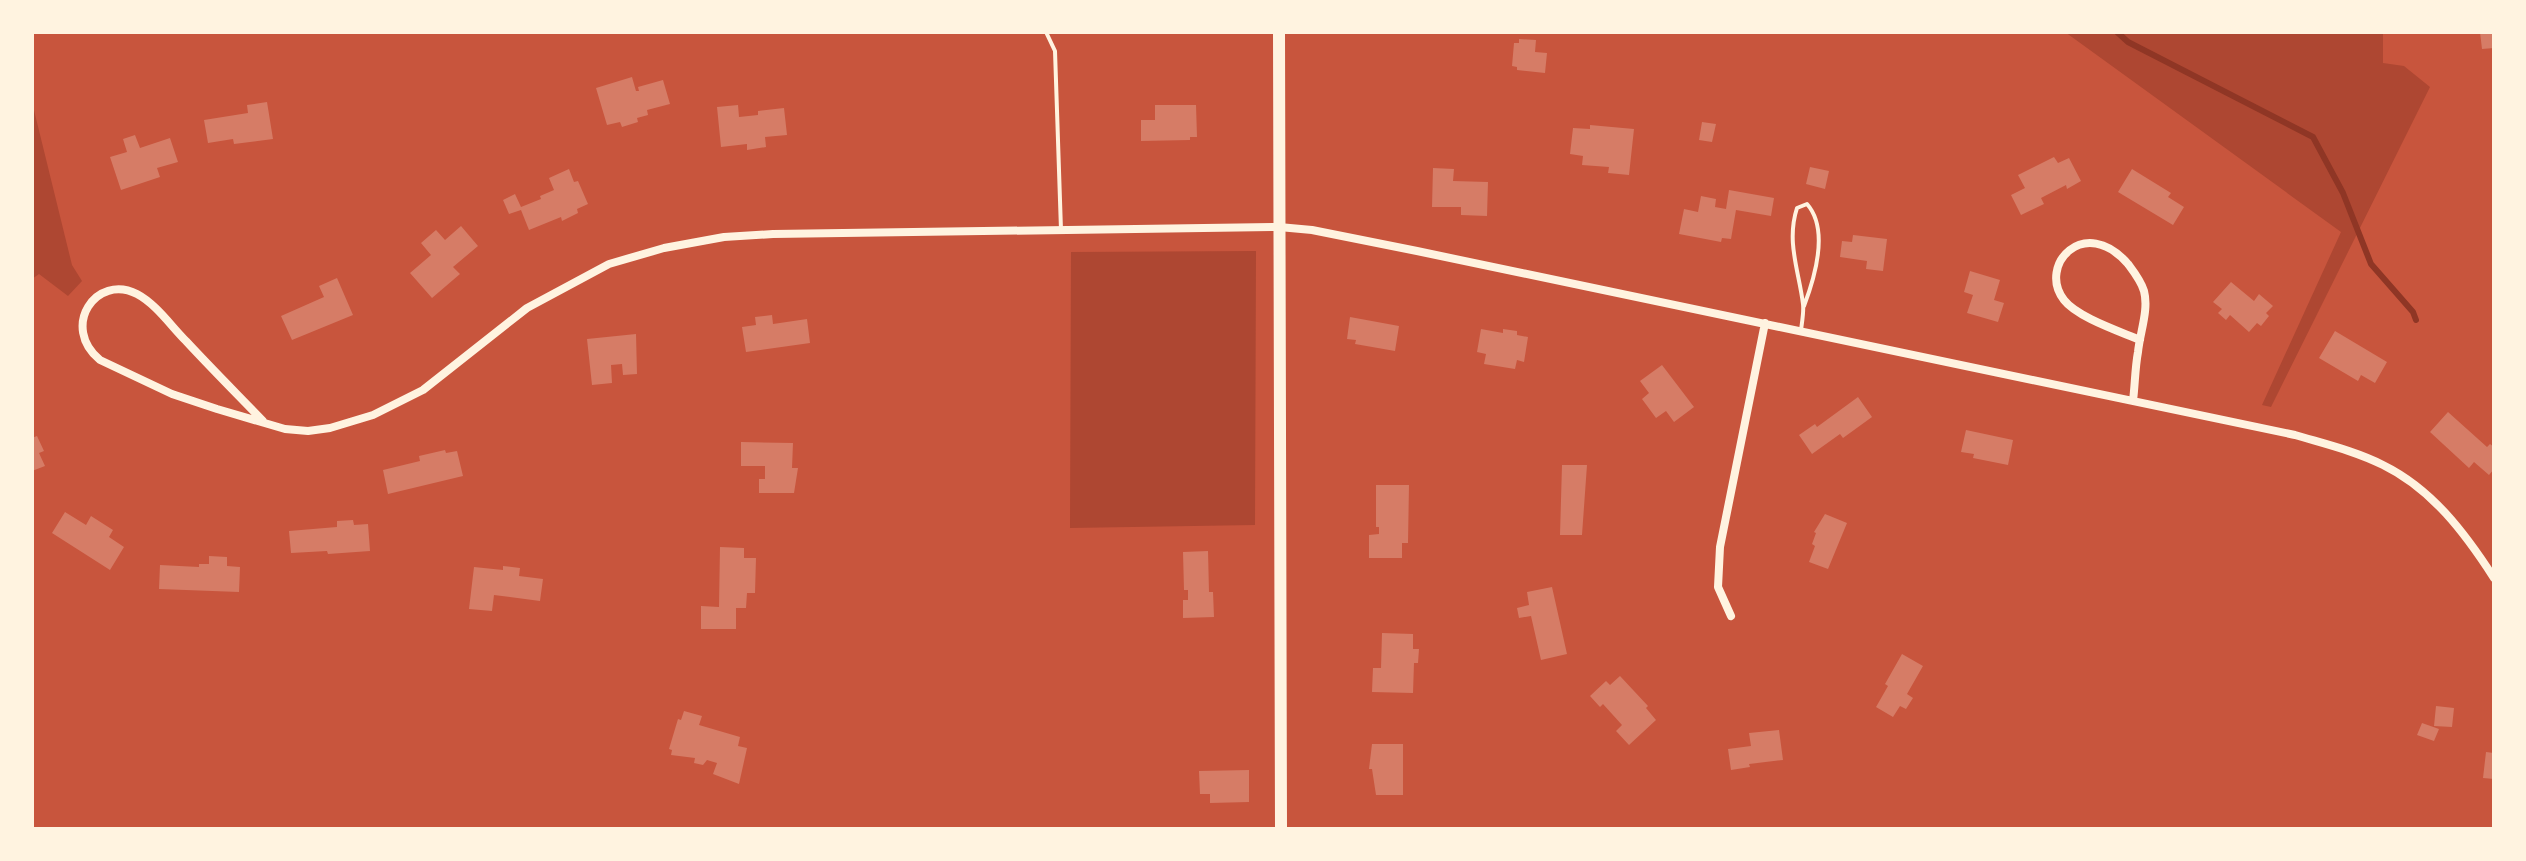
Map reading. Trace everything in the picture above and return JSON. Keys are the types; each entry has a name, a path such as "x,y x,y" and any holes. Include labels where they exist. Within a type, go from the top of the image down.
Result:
{"main road":[{"path":"1279,32 1281,829"}],"street":[{"path":"263,421 137,294 113,290 90,303 84,315 84,341 90,352 100,360 172,394 285,429 308,431 350,423 398,404 423,390 528,307 609,264 664,248 724,237 773,234 1279,227 1312,230 1801,330 2295,435 2386,466 2421,490 2447,513 2494,578"},
{"path":"2133,401 2145,313 2144,291 2126,262 2110,247 2100,243 2075,246 2065,254 2056,277 2063,300 2083,314 2140,340"},
{"path":"1731,616 1718,587 1720,547 1765,323"}],"lane":[{"path":"1046,32 1055,51 1061,232"},
{"path":"1801,330 1804,306 1812,284 1819,231 1816,214 1807,204 1797,208 1792,223 1795,271 1804,306"}],"shaded area":[{"path":"2065,32 2383,32 2383,63 2404,66 2430,87 2271,407 2262,405 2341,232"},
{"path":"32,102 72,265 82,281 68,296 39,274 32,279"},
{"path":"1256,251 1255,525 1070,528 1071,252"}],"building":[{"path":"2480,32 2494,32 2494,48 2482,49"},
{"path":"1519,39 1536,40 1535,52 1547,53 1545,73 1517,70 1512,66 1514,43 1519,43"},
{"path":"632,77 636,91 639,91 638,87 663,80 670,104 647,110 648,115 637,118 638,122 622,127 620,122 607,125 596,88"},
{"path":"267,102 273,139 234,144 233,139 208,143 204,120 248,113 247,105"},
{"path":"738,105 739,117 784,108 787,135 765,137 766,147 747,150 747,144 721,147 717,107"},
{"path":"1155,105 1196,105 1197,137 1190,137 1190,140 1141,141 1141,120 1155,120"},
{"path":"1702,122 1716,124 1712,142 1699,140"},
{"path":"1590,125 1634,129 1629,175 1608,173 1609,167 1582,165 1583,156 1570,154 1573,128 1590,129"},
{"path":"135,135 140,148 170,138 178,162 157,168 160,177 121,190 110,157 127,152 123,139"},
{"path":"2054,157 2058,163 2069,158 2081,181 2041,198 2044,204 2021,215 2011,195 2025,188 2018,175"},
{"path":"1810,167 1829,171 1825,189 1806,184"},
{"path":"1433,168 1454,169 1453,181 1488,182 1487,216 1461,215 1461,207 1432,207"},
{"path":"569,169 588,204 577,209 578,213 529,230 521,210 509,214 503,200 515,194 521,207 541,199 540,196 554,190 549,178"},
{"path":"2132,169 2171,193 2168,197 2184,207 2173,225 2118,192"},
{"path":"1729,190 1774,198 1771,216 1736,210 1731,239 1722,238 1721,242 1679,234 1684,209 1698,212 1701,196 1716,199 1715,207 1726,209"},
{"path":"461,226 478,246 453,267 460,274 432,298 410,273 431,255 421,243 436,230 445,240"},
{"path":"1853,235 1887,239 1883,271 1866,269 1867,261 1840,257 1842,241 1852,242"},
{"path":"1970,271 2000,280 1994,300 2004,303 1998,322 1967,313 1973,295 1964,292"},
{"path":"337,278 353,315 292,340 281,316 324,297 319,286"},
{"path":"2231,282 2254,301 2259,294 2273,306 2266,313 2269,316 2261,326 2257,323 2249,332 2230,315 2226,320 2218,313 2222,309 2213,302"},
{"path":"772,315 773,324 807,319 810,343 746,352 742,327 756,325 755,317"},
{"path":"1350,317 1399,326 1395,351 1355,344 1356,340 1347,339"},
{"path":"1481,329 1503,333 1503,329 1517,331 1517,335 1528,337 1524,362 1517,360 1515,369 1484,364 1486,354 1477,352"},
{"path":"2335,331 2387,362 2375,383 2361,375 2358,381 2319,358"},
{"path":"636,334 637,374 623,375 622,364 611,365 612,383 592,385 587,339"},
{"path":"1662,365 1694,407 1674,422 1666,411 1656,418 1642,399 1649,393 1640,381"},
{"path":"1858,397 1872,417 1843,438 1840,434 1812,454 1799,435 1815,424 1817,427"},
{"path":"2448,412 2487,447 2490,444 2494,447 2494,469 2489,475 2474,462 2469,468 2430,432"},
{"path":"1966,430 2013,440 2008,465 1973,458 1974,454 1961,452"},
{"path":"37,436 44,451 39,453 45,466 32,471 32,438"},
{"path":"741,442 793,443 792,468 798,468 794,493 759,493 759,479 765,479 765,466 741,466"},
{"path":"445,450 446,453 457,451 463,476 388,494 383,470 420,461 419,456"},
{"path":"1562,465 1587,465 1582,535 1560,535"},
{"path":"1376,485 1409,485 1408,543 1402,543 1402,558 1369,558 1369,535 1379,534 1379,527 1376,527"},
{"path":"65,512 86,525 91,516 113,530 109,537 124,547 110,570 52,533"},
{"path":"1825,514 1847,523 1828,569 1809,562 1815,546 1812,544 1814,532"},
{"path":"353,520 354,525 368,524 370,551 291,553 289,531 337,527 337,521"},
{"path":"720,547 744,548 744,558 756,558 755,593 747,593 746,608 736,608 736,629 701,629 701,606 719,607"},
{"path":"1208,551 1209,592 1213,592 1214,617 1183,618 1183,600 1188,600 1188,590 1184,590 1183,552"},
{"path":"209,556 227,557 227,566 240,567 239,592 159,589 160,565 199,567 199,564 209,564"},
{"path":"503,566 520,568 519,576 543,579 540,601 494,595 492,611 469,609 474,567 503,570"},
{"path":"1552,587 1567,654 1541,660 1531,616 1519,618 1517,608 1529,605 1527,592"},
{"path":"1382,633 1413,634 1413,649 1419,649 1418,663 1414,663 1413,693 1372,692 1373,668 1381,668"},
{"path":"1902,654 1923,666 1907,694 1913,698 1906,709 1900,706 1893,717 1876,707"},
{"path":"1620,676 1648,706 1646,708 1656,720 1629,745 1616,731 1622,725 1603,704 1600,707 1590,696 1606,681 1610,685"},
{"path":"2436,706 2454,708 2452,727 2434,726"},
{"path":"684,711 702,716 699,725 740,737 738,746 747,748 739,784 713,774 717,763 707,760 703,765 694,763 695,758 671,755 672,750 669,749 678,719 681,720"},
{"path":"2422,723 2439,729 2434,741 2417,735"},
{"path":"1779,730 1783,760 1749,764 1750,767 1731,770 1728,749 1751,746 1749,733"},
{"path":"1372,744 1403,744 1403,795 1376,795 1372,769 1369,769"},
{"path":"2486,752 2494,753 2494,779 2483,778"},
{"path":"1249,770 1249,802 1210,803 1210,794 1200,794 1199,771"}],"waterway":[{"path":"2117,32 2128,42 2313,137 2343,193 2371,264 2413,312 2416,320"}]}
